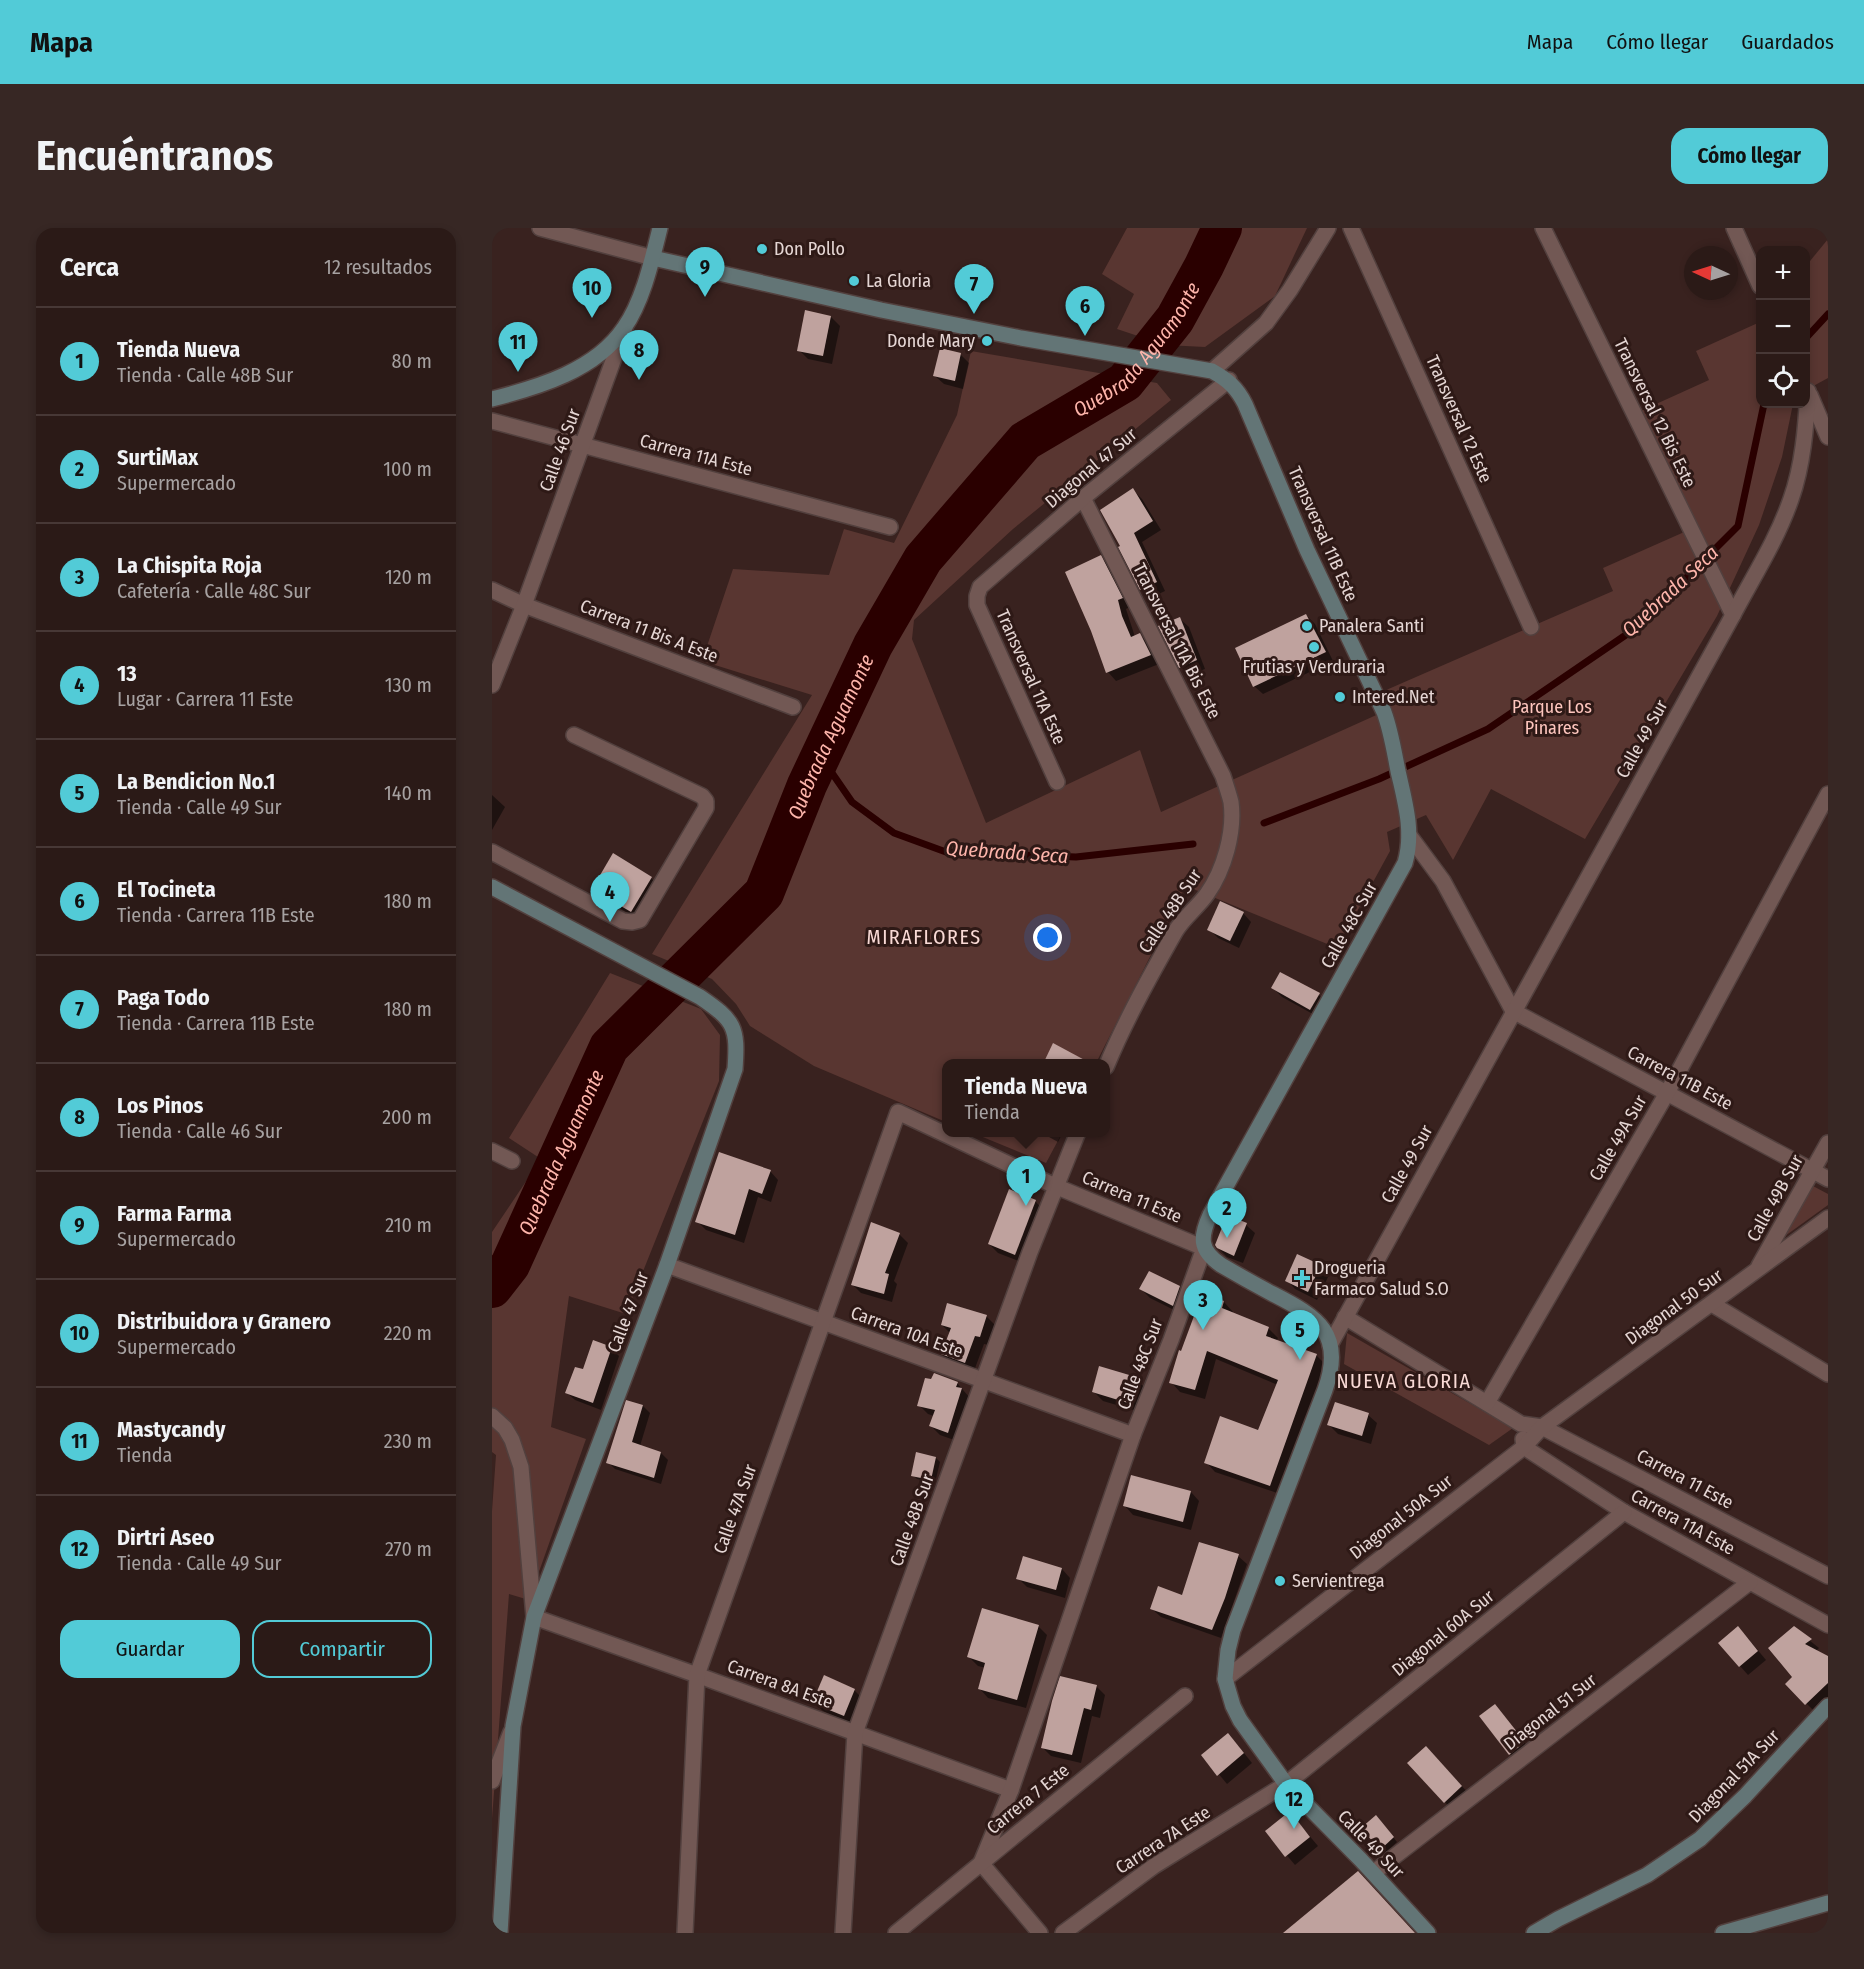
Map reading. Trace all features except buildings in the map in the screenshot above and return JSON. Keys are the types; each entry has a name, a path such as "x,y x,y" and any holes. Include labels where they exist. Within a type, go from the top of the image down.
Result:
{"street":[{"path":"540,228 653,258"},
{"name":"Calle 46 Sur","path":"492,685 653,258 660,228"},
{"path":"1212,371 1266,323 1290,290 1328,228"},
{"name":"Transversal 12 Este","path":"1351,228 1531,627"},
{"name":"Transversal 12 Bis Este","path":"1543,228 1734,615"},
{"path":"1734,228 1756,275"},
{"name":"Transversal 11B Este","path":"653,258 881,310 1021,338 1212,371 1229,380 1245,404 1307,550 1377,694 1389,727 1407,816"},
{"path":"492,399 537,385 582,365 613,342 626,325"},
{"name":"Diagonal 47 Sur","path":"980,587 1083,498 1229,380"},
{"path":"1810,395 1828,437"},
{"name":"Calle 49 Sur","path":"1428,1933 1286,1784 1240,1720 1225,1679 1228,1650 1233,1630 1330,1377 1332,1366 1330,1345 1734,615 1779,527 1791,499 1804,442 1806,408"},
{"name":"Carrera 11A Este","path":"492,421 890,527"},
{"name":"Transversal 11A Bis Este","path":"1083,498 1223,776 1231,803"},
{"name":"Transversal 11A Este","path":"980,587 977,605 1056,782"},
{"name":"Carrera 11 Bis A Este","path":"492,590 524,605 793,707"},
{"path":"492,852 623,921 640,920 706,808 706,801 702,796 574,735"},
{"name":"Calle 49A Sur","path":"1487,1402 1667,1093 1828,794"},
{"name":"Calle 48B Sur","path":"1109,1059 1116,1041 1179,926 1207,894 1216,877 1228,841 1231,803"},
{"name":"Calle 48C Sur","path":"981,1863 1011,1790 1133,1435 1171,1340 1204,1248 1205,1229 1210,1215 1405,863 1409,835 1407,816"},
{"path":"1409,835 1443,881 1513,1011"},
{"name":"Calle 47 Sur","path":"492,887 700,997 727,1019 736,1032 735,1069 667,1265 534,1617 513,1726 500,1933"},
{"name":"Carrera 11B Este","path":"1513,1011 1828,1179"},
{"name":"Carrera 11 Este","path":"898,1112 942,1133"},
{"name":"Calle 47A Sur","path":"685,1933 697,1675 898,1112"},
{"name":"Carrera 11 Este","path":"951,1137 1055,1186 1204,1248 1208,1255 1221,1265 1310,1315 1325,1332 1330,1345"},
{"name":"Calle 48B Sur","path":"843,1933 855,1732 1075,1137"},
{"name":"Calle 49B Sur","path":"1756,1272 1828,1143"},
{"path":"492,1151 512,1161"},
{"name":"Diagonal 50 Sur","path":"1542,1427 1828,1218"},
{"name":"Carrera 10A Este","path":"667,1265 1133,1435"},
{"path":"1712,1304 1828,1374"},
{"name":"Carrera 11 Este","path":"1345,1317 1521,1424 1542,1427 1828,1576"},
{"name":"Calle 47 Sur","path":"492,1416 509,1434 518,1453 521,1467 534,1617"},
{"path":"1521,1424 1524,1447"},
{"name":"Diagonal 50A Sur","path":"1225,1679 1524,1447 1542,1427"},
{"name":"Carrera 11A Este","path":"1524,1447 1624,1512 1828,1625"},
{"name":"Diagonal 60A Sur","path":"1286,1784 1624,1512"},
{"name":"Diagonal 51 Sur","path":"1373,1873 1750,1582"},
{"name":"Carrera 8A Este","path":"534,1617 1011,1790"},
{"name":"Carrera 7 Este","path":"896,1933 1185,1696"},
{"name":"Diagonal 51A Sur","path":"1534,1933 1647,1875 1700,1839 1745,1796 1828,1706"},
{"path":"492,1780 513,1726"},
{"name":"Carrera 7A Este","path":"1063,1933 1154,1866 1286,1784"},
{"path":"981,1863 1040,1933"},
{"path":"1723,1933 1828,1903"}],"green space":[{"path":"1127,228 1307,228 1275,296 1205,347 1165,345 1117,329 1134,294 1102,274"},
{"path":"1828,239 1828,378 1810,388 1810,300 1810,261"},
{"name":"Parque Los Pinares","path":"1756,324 1756,408 1792,408 1782,457 1759,525 1717,616 1585,839 1491,789 1453,860 1426,815 1387,832 1390,851 1337,948 1186,886 1098,1059 942,1059 942,1120 814,1066 750,1026 736,1004 712,979 652,954 812,695 702,661 733,569 829,575 844,529 894,543 957,415 971,351 1157,383 1171,400 1013,529 914,620 912,639 986,823 1140,750 1161,812 1383,712 1377,694 1613,591 1603,568 1691,529 1634,414 1709,380 1696,351"},
{"path":"610,973 701,1009 720,1035 719,1081 626,1314 569,1296 551,1427 586,1439 529,1600 509,1594 492,1819 492,1511 496,1455 492,1452 492,1232 541,1159 509,1138"},
{"path":"983,1137 1060,1137 1046,1163"},
{"path":"1813,1186 1828,1194 1828,1205 1785,1236"},
{"path":"1347,1333 1513,1428 1489,1445 1344,1364"}],"waterway":[{"name":"Quebrada Aguamonte","path":"492,1288 510,1265 609,1047 764,893 807,785 873,645 923,559 1025,441 1125,382 1175,319 1222,228"},
{"name":"Quebrada Seca","path":"1810,334 1828,314"},
{"name":"Quebrada Seca","path":"1264,823 1379,779 1488,729 1636,628 1738,526 1763,408"},
{"name":"Quebrada Seca","path":"821,757 852,802 894,833 946,852 1076,857 1193,844"}],"place":[{"name":"Don Pollo","path":"762,249"},
{"name":"La Gloria","path":"854,281"},
{"name":"Farma Farma","path":"705,297"},
{"name":"Paga Todo","path":"974,314"},
{"name":"Distribuidora y Granero","path":"592,318"},
{"name":"El Tocineta","path":"1085,336"},
{"name":"Donde Mary","path":"987,341"},
{"name":"Mastycandy","path":"518,372"},
{"name":"Los Pinos","path":"639,380"},
{"name":"Panalera Santi","path":"1307,626"},
{"name":"Frutias y Verduraria","path":"1314,647"},
{"name":"Intered.Net","path":"1340,697"},
{"name":"13","path":"610,922"},
{"name":"Tienda Nueva","path":"1026,1206"},
{"name":"SurtiMax","path":"1227,1238"},
{"name":"Drogueria Farmaco Salud S.O","path":"1302,1278"},
{"name":"La Chispita Roja","path":"1203,1330"},
{"name":"La Bendicion No.1","path":"1300,1360"},
{"name":"Servientrega","path":"1280,1581"},
{"name":"Dirtri Aseo","path":"1294,1829"}],"district":[{"name":"MIRAFLORES","path":"924,937"},
{"name":"NUEVA GLORIA","path":"1404,1381"}]}
